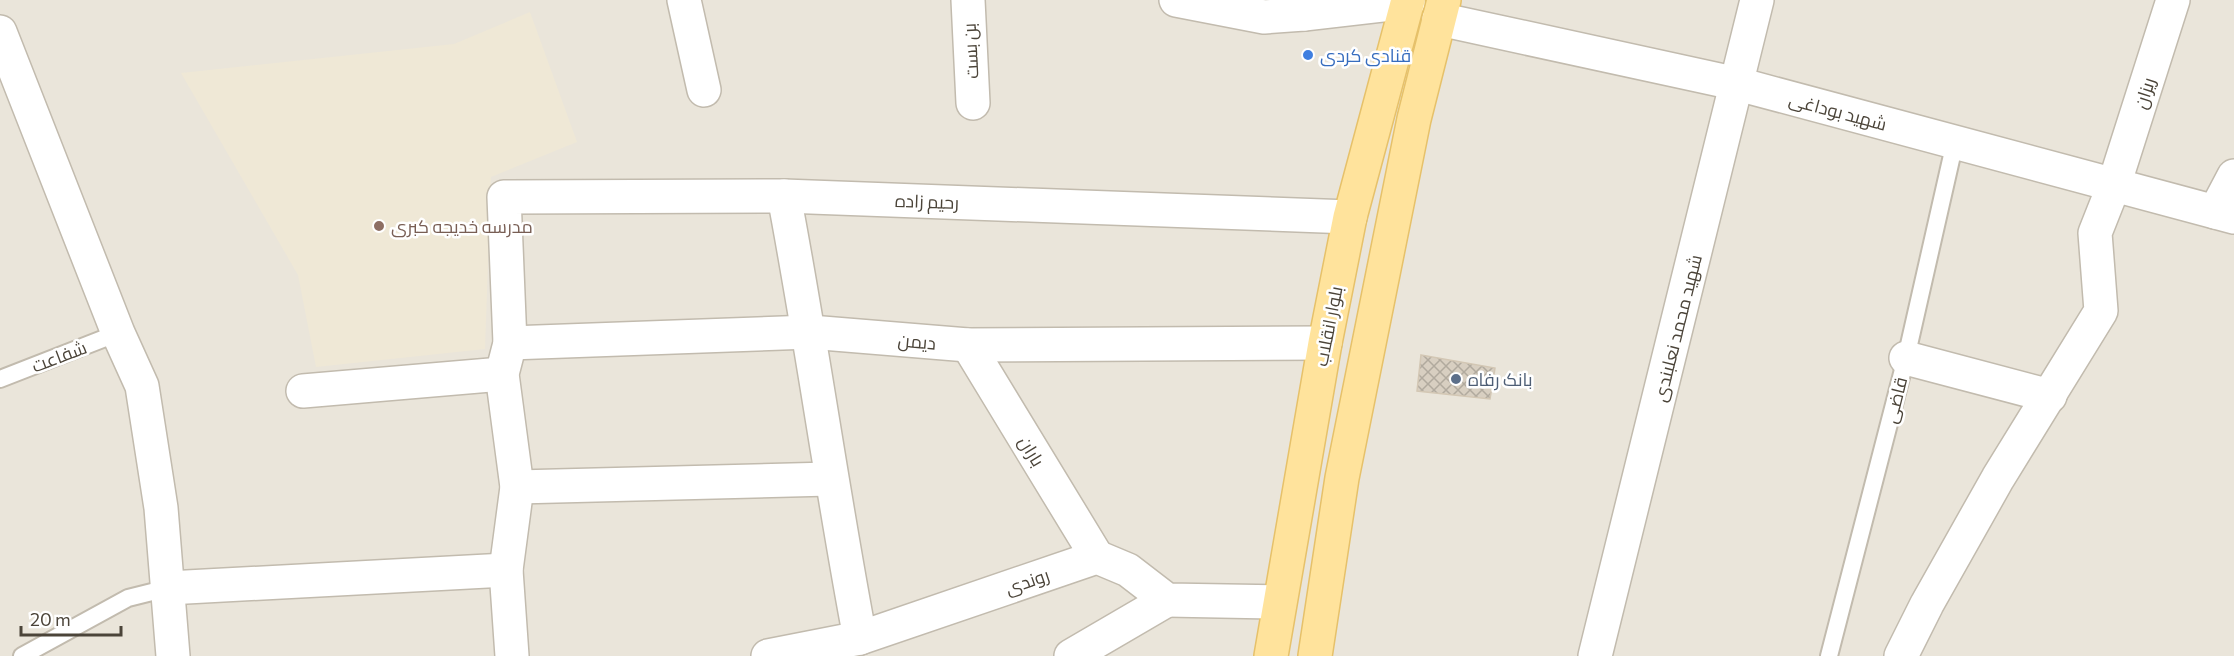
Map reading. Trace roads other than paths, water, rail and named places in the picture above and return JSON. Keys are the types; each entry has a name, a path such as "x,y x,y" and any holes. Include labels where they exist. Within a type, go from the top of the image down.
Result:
{"main road":[{"name":"بلوار انقلاب","path":"1271,656 1325,343 1350,217 1408,1"},
{"path":"1315,656 1342,478 1414,119 1441,10"}],"street":[{"path":"684,0 704,90"},
{"name":"بن بست","path":"968,0 973,103"},
{"path":"1176,0 1264,16 1302,7 1408,1"},
{"name":"شهید محمد نعلبندی","path":"1595,656 1757,0"},
{"name":"ریزان","path":"1901,656 1927,604 1992,488 2102,311 2095,233 2114,185 2174,0"},
{"name":"شهید بوداغی","path":"1441,10 1738,84 2224,214"},
{"path":"0,32 7,67 142,386 162,508 173,656"},
{"path":"2224,214 2234,176"},
{"path":"784,196 810,332 830,479 860,638"},
{"name":"رحیم زاده","path":"510,343 504,197 784,196 1350,217"},
{"name":"دیمن","path":"510,343 810,332 968,345 1325,343"},
{"path":"510,343 502,374 516,487 506,570 512,656"},
{"name":"باران","path":"968,345 1096,556"},
{"path":"1906,358 2050,396"},
{"path":"303,391 502,374"},
{"path":"516,487 830,479"},
{"path":"1096,556 1128,570 1167,600"},
{"name":"روندی","path":"768,656 860,638 1096,556"},
{"path":"168,588 506,570"},
{"path":"1071,656 1167,600 1280,602"}],"lane":[{"name":"قاضی","path":"1829,656 1906,358 1955,142"},
{"name":"شفاعت","path":"0,379 118,333"},
{"path":"22,656 128,598 168,588"}],"place":[{"name":"قنادی کردی","path":"1308,55"},
{"name":"مدرسه خدیجه کبری","path":"379,226"},
{"name":"بانک رفاه","path":"1456,379"}]}
